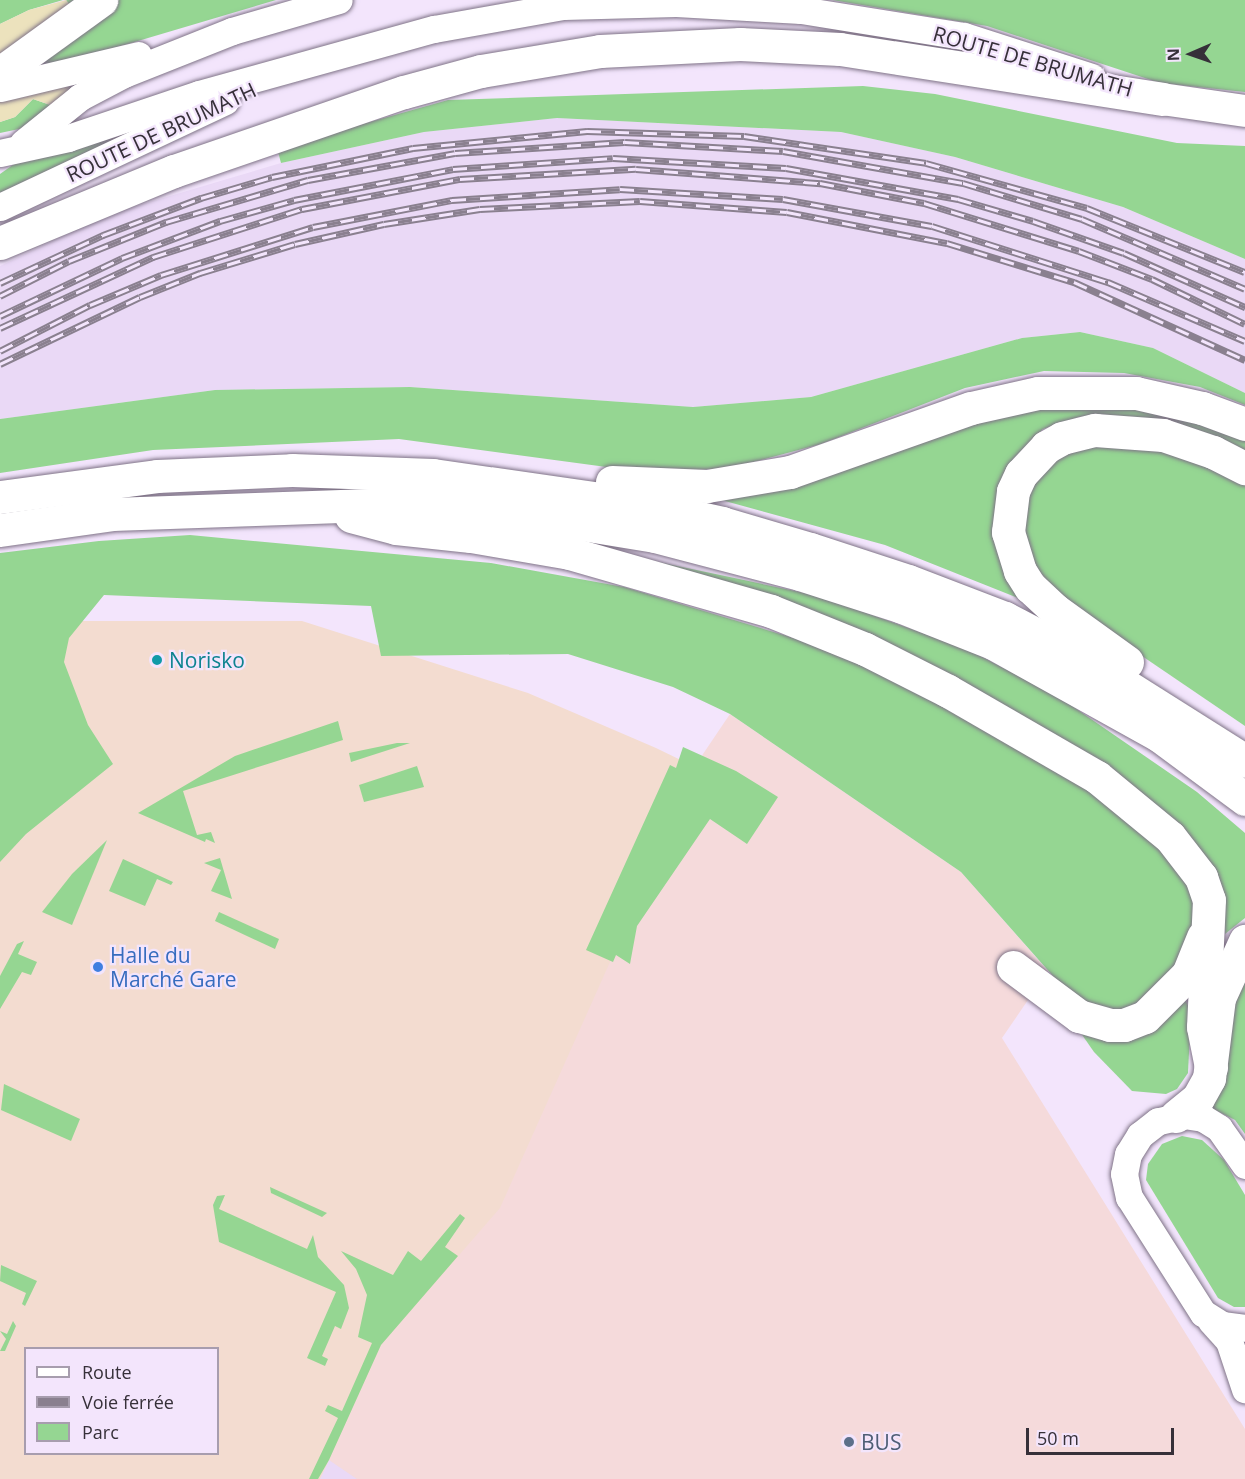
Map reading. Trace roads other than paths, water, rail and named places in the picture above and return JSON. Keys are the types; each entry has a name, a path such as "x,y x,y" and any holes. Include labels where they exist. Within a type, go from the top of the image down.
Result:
{"highway":[{"path":"0,74 89,8"},
{"path":"0,243 174,171 404,92 481,71 600,51 740,44 840,49 1162,99"},
{"path":"433,475 506,473 680,486 737,483 790,472 993,402 1075,390 1106,390 1171,399 1245,424"},
{"path":"1179,716 1160,684 1100,644 1030,587 1016,561 1008,532 1013,491 1032,460 1046,447 1062,438 1095,430 1163,435 1213,452 1245,468"},
{"path":"0,496 157,476 292,470 383,471 433,475 641,505 722,522 843,560 1005,618 1087,661 1179,716 1245,761"},
{"path":"0,530 112,514 398,504 520,514 655,536 800,574 902,608 993,643 1160,736 1245,799"},
{"path":"314,506 396,528 471,536 569,553 771,611 865,649 948,692 1097,777 1170,837 1201,877 1209,900 1203,1027 1211,1067"},
{"path":"1013,967 1079,1016 1110,1025 1124,1025 1145,1017 1188,974 1202,943 1209,900"},
{"path":"1176,1116 1198,1098 1211,1067 1219,998 1245,941"}],"main road":[{"name":"ROUTE DE BRUMATH","path":"5,154 95,88 232,31 339,0"},
{"name":"ROUTE DE BRUMATH","path":"5,154 68,138 200,94 434,29 520,12 610,3 801,10 964,36 1162,99 1245,111"},
{"path":"0,88 232,31"},
{"name":"ROUTE DE BRUMATH","path":"0,207 323,59"},
{"path":"1245,1165 1227,1137 1210,1122 1176,1116 1148,1127 1133,1144 1125,1163 1126,1186 1196,1304 1229,1341 1245,1389"},
{"path":"1211,1321 1245,1328"}],"railway":[{"path":"0,283 103,235 201,198 272,177 413,148 587,131 744,136 926,163 1087,208 1245,272"},
{"path":"0,296 69,261 166,222 308,180 455,153 625,142 783,151 963,183 1082,219 1245,289"},
{"path":"0,316 122,258 220,221 294,200 453,169 613,158 786,168 958,199 1033,221 1124,253 1245,307"},
{"path":"0,328 153,257 302,209 460,179 636,169 820,183 924,203 1079,251 1152,279 1245,324"},
{"path":"0,351 90,305 161,275 313,227 452,200 620,189 783,199 932,226 1108,282 1245,341"},
{"path":"0,364 140,297 200,273 295,244 384,224 480,209 640,201 787,212 947,243 1074,282 1245,360"}],"place":[{"name":"Norisko","path":"157,660"},
{"name":"Halle du Marché Gare","path":"98,967"},
{"name":"BUS","path":"849,1442"}]}
